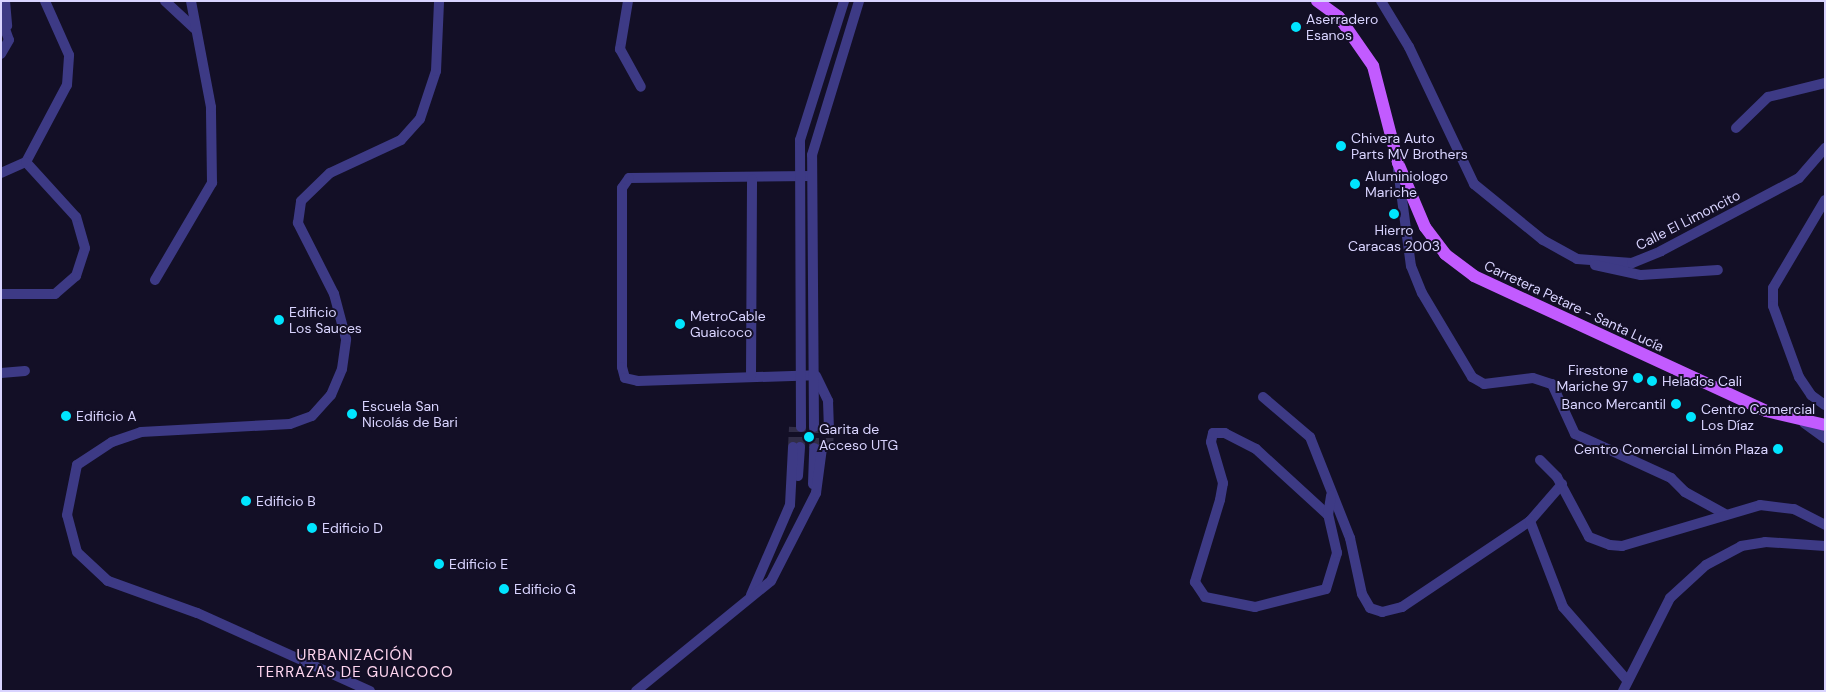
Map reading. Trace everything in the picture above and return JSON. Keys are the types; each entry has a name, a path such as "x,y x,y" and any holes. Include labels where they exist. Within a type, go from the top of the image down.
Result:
{"main road":[{"name":"Carretera Petare - Santa Lucía","path":"1317,1 1339,18 1373,66 1398,163 1425,227 1446,254 1474,276 1766,411 1804,423 1825,425"}],"street":[{"path":"1,54 8,35 5,1"},
{"path":"1,173 26,162 67,85 69,55 45,1"},
{"path":"165,1 194,28"},
{"path":"155,280 212,183 211,107 204,52 194,28 192,1"},
{"path":"370,691 197,613 108,581 77,552 67,515 77,465 112,442 141,432 290,424 312,416 331,395 346,339 334,294 298,223 301,201 330,173 401,140 420,119 436,71 439,1"},
{"path":"628,1 620,49 641,87"},
{"path":"797,427 802,391 797,177 802,129 844,1"},
{"path":"816,375 828,401 822,428 823,404 815,388 811,176 815,135 859,1"},
{"name":"Calle El Limoncito","path":"1381,1 1409,47 1474,184 1543,240 1577,259 1632,263 1661,251 1799,178 1825,148"},
{"path":"1,18 8,35"},
{"path":"1736,128 1768,97 1825,83"},
{"path":"1,294 55,294 76,276 85,248 76,216 26,162"},
{"path":"1398,163 1411,266 1422,293 1472,377 1484,384 1533,378 1552,384 1575,434 1671,478 1685,492 1725,514"},
{"path":"811,176 752,179 643,176 629,178 622,188 625,378 638,382 751,376 816,375"},
{"path":"751,376 752,179"},
{"path":"1825,200 1773,288 1773,306 1799,377 1825,405"},
{"path":"1577,259 1612,272 1642,275 1718,270"},
{"path":"1,372 25,371"},
{"path":"1263,397 1310,437 1331,495 1350,538 1362,594 1370,608 1382,612 1402,607 1530,522 1562,484"},
{"path":"1804,423 1825,438"},
{"path":"1328,515 1256,449 1225,433 1213,433 1210,442 1223,483 1220,500 1195,582 1205,597 1238,606 1255,607 1326,589 1337,553 1328,515 1331,495"},
{"path":"750,598 779,535 793,486 796,447"},
{"path":"636,691 750,598 779,569 812,500 821,448"},
{"path":"1540,460 1562,484 1589,537 1610,545 1622,546 1725,514 1777,506 1825,525"},
{"path":"1530,522 1562,607 1627,680"},
{"path":"1622,691 1670,598 1706,565 1741,546 1765,542 1825,546"}],"tunnel":[{"path":"793,447 794,427"},
{"path":"800,447 801,427"},
{"path":"814,427 814,448"},
{"path":"828,448 829,428"}],"place":[{"name":"Aserradero Esanos","path":"1296,27"},
{"name":"Chivera Auto Parts MV Brothers","path":"1341,146"},
{"name":"Aluminiologo Mariche","path":"1355,184"},
{"name":"Hierro Caracas 2003","path":"1394,214"},
{"name":"Edificio Los Sauces","path":"279,320"},
{"name":"MetroCable Guaicoco","path":"680,324"},
{"name":"Firestone Mariche 97","path":"1638,378"},
{"name":"Helados Cali","path":"1652,381"},
{"name":"Banco Mercantil","path":"1676,404"},
{"name":"Escuela San Nicolás de Bari","path":"352,414"},
{"name":"Edificio A","path":"66,416"},
{"name":"Centro Comercial Los Díaz","path":"1691,417"},
{"name":"Garita de Acceso UTG","path":"809,437"},
{"name":"Centro Comercial Limón Plaza","path":"1778,449"},
{"name":"Edificio B","path":"246,501"},
{"name":"Edificio D","path":"312,528"},
{"name":"Edificio E","path":"439,564"},
{"name":"Edificio G","path":"504,589"}],"district":[{"name":"URBANIZACIÓN TERRAZAS DE GUAICOCO","path":"355,664"}]}
